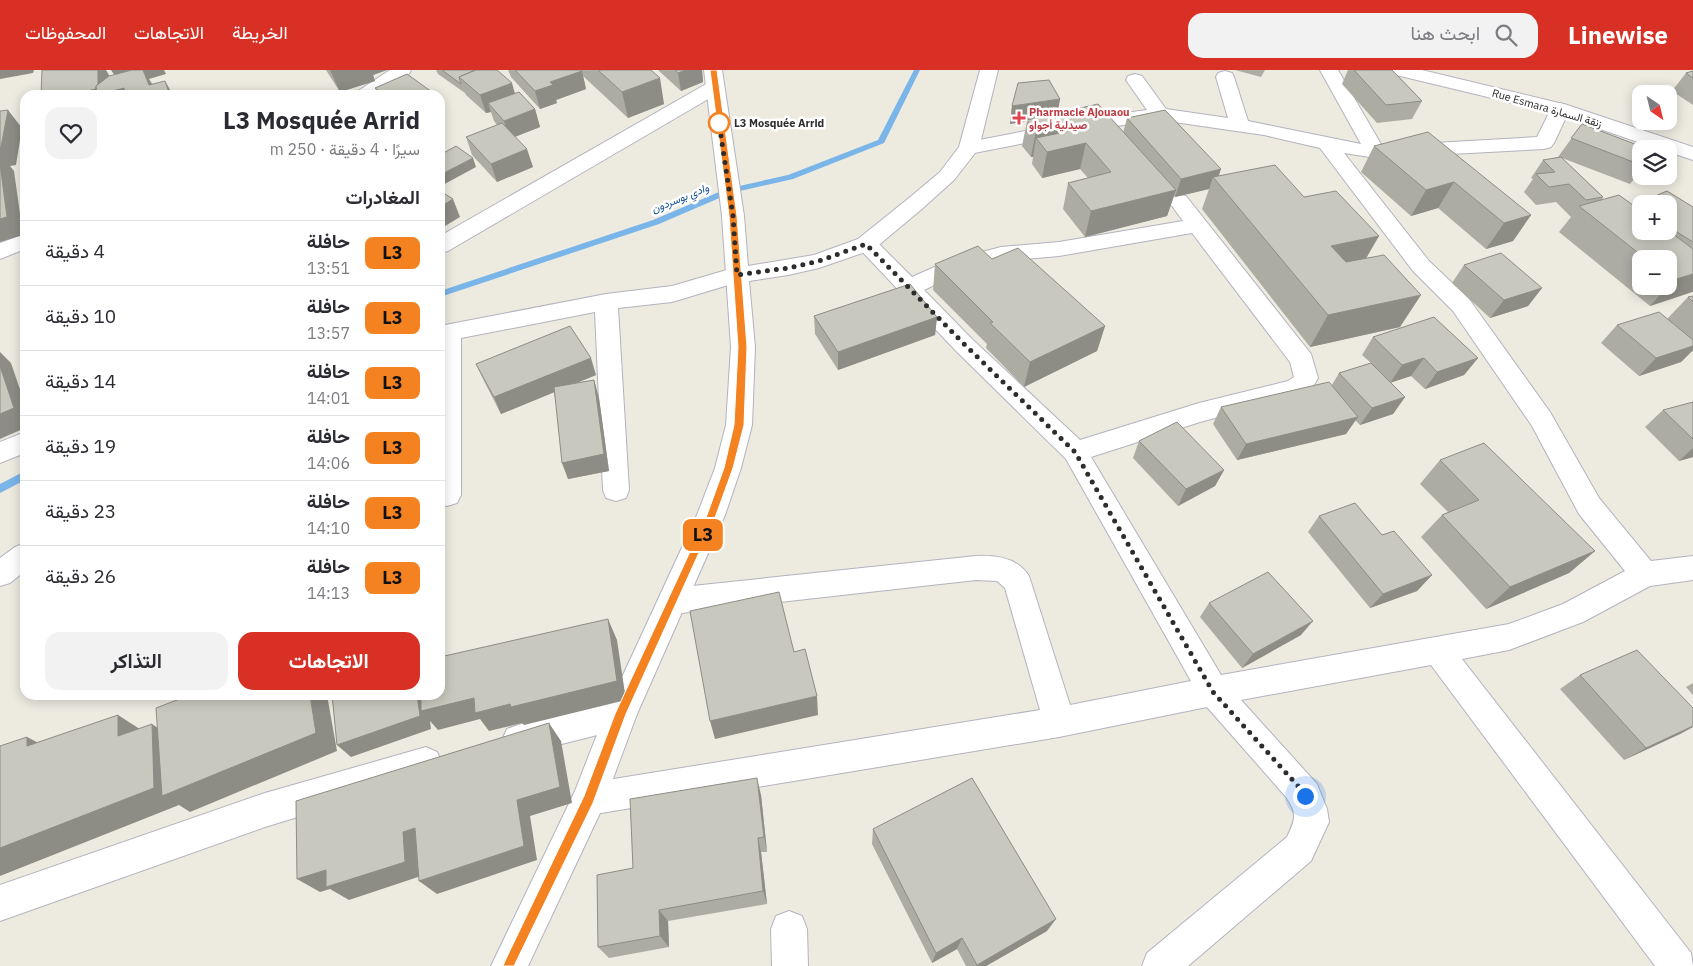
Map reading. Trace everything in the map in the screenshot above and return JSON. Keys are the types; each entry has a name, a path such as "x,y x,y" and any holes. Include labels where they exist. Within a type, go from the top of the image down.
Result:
{"street":[{"path":"372,90 402,70"},
{"path":"445,334 606,302 672,294 737,275 788,268 819,261 866,244 947,176 969,148 989,70"},
{"path":"1329,70 1376,152"},
{"name":"Rue Esmara زنقة السمارة","path":"1399,70 1560,109 1689,151"},
{"path":"1225,76 1240,126"},
{"path":"445,243 714,79 733,216 743,347 739,425 728,468 711,515 621,714 589,799 509,966"},
{"path":"1135,80 1160,114"},
{"path":"969,148 1107,129 1160,114 1271,130 1327,144 1376,152 1548,150 1560,109"},
{"path":"1327,144 1421,266 1461,305 1541,419 1589,506 1645,574"},
{"path":"1075,452 1199,413 1301,386 1306,378 1302,360 1197,225 1188,200 1170,200 1158,195 1136,166"},
{"path":"909,288 956,266 1001,254 1059,249 1197,225"},
{"path":"0,252 20,244"},
{"path":"866,244 1075,452 1213,692 1298,786 1310,809 1312,822 1299,849 1160,966"},
{"path":"606,302 616,490"},
{"path":"445,388 447,495"},
{"path":"0,453 20,444"},
{"path":"0,574 20,559"},
{"path":"673,601 976,568 1005,570 1014,576 1018,585 1059,722"},
{"path":"589,799 1059,722 1509,637 1573,613 1645,574 1693,568"},
{"path":"1438,651 1678,966"},
{"path":"0,903 202,830 373,776 621,714"},
{"path":"790,929 790,966"}],"building":[{"path":"42,70 98,70 96,89 41,90"},
{"path":"132,70 143,70 149,85 165,81 168,90 125,90 124,88 96,90 96,86 109,76"},
{"path":"442,70 475,70 459,77 461,84"},
{"path":"476,70 497,70 512,83 480,95 459,77"},
{"path":"515,70 582,71 550,82 553,85 535,91"},
{"path":"598,70 651,70 660,78 622,92"},
{"path":"675,70 686,70 678,73"},
{"path":"1354,70 1392,70 1422,101 1386,105"},
{"path":"1693,71 1693,78 1686,73"},
{"path":"407,74 429,90 378,90 375,88"},
{"path":"1049,80 1060,99 1012,106 1018,83"},
{"path":"519,92 535,109 504,121 488,103"},
{"path":"1098,104 1176,190 1091,211 1068,183 1111,172 1086,143 1047,152 1036,138 1074,130 1070,124 1036,131 1027,120"},
{"path":"8,110 1,147 0,147 0,111"},
{"path":"1165,110 1221,169 1181,179 1127,118"},
{"path":"502,123 527,149 491,164 466,137"},
{"path":"1582,124 1632,143 1632,162 1571,138"},
{"path":"1428,132 1531,215 1504,223 1454,182 1426,190 1374,146"},
{"path":"456,146 473,158 445,172 445,152"},
{"path":"1561,157 1603,197 1586,200 1569,184 1549,187 1536,174 1555,172 1543,160"},
{"path":"0,163 7,217 0,219"},
{"path":"1275,165 1304,197 1336,191 1379,236 1331,246 1346,262 1384,255 1421,295 1328,315 1213,177"},
{"path":"1667,191 1674,195 1658,195"},
{"path":"445,194 453,199 445,204"},
{"path":"1619,195 1632,204 1632,240 1677,240 1677,237 1693,249 1693,274 1677,279 1677,250 1635,250 1579,206"},
{"path":"1677,197 1693,207 1693,242 1677,232"},
{"path":"978,246 992,259 1018,248 1105,326 1030,362 990,323 993,322 935,264"},
{"path":"1501,253 1542,288 1504,300 1464,265"},
{"path":"910,284 937,317 838,352 814,316"},
{"path":"1659,312 1693,340 1693,346 1656,358 1617,325"},
{"path":"1434,317 1478,358 1437,372 1424,358 1402,365 1373,337"},
{"path":"570,326 591,358 494,397 476,364"},
{"path":"1371,363 1405,397 1372,408 1339,373"},
{"path":"0,366 14,408 0,414"},
{"path":"594,380 604,454 562,463 554,387"},
{"path":"1329,382 1358,417 1246,444 1221,407"},
{"path":"1693,402 1693,439 1663,410"},
{"path":"1177,422 1224,470 1186,489 1139,441"},
{"path":"1484,443 1595,551 1510,587 1442,515 1479,500 1440,460"},
{"path":"1355,503 1382,535 1394,531 1432,575 1383,594 1319,516"},
{"path":"1268,572 1313,621 1253,654 1209,603"},
{"path":"779,592 794,652 805,649 817,696 710,721 690,611"},
{"path":"608,619 617,681 511,707 510,704 475,713 474,698 421,711 421,700 445,700 445,656"},
{"path":"1637,650 1693,708 1693,726 1646,748 1580,675"},
{"path":"177,700 311,700 316,733 162,796 156,708"},
{"path":"332,700 418,700 420,716 337,745"},
{"path":"118,715 118,736 152,724 154,788 0,848 0,746 27,737 27,746"},
{"path":"549,723 560,787 517,800 524,846 419,881 415,828 403,832 405,862 326,887 326,870 297,879 296,801"},
{"path":"757,778 764,837 758,838 763,891 659,910 660,936 598,947 597,875 633,868 630,799"},
{"path":"972,778 1056,919 977,965 962,938 936,953 873,829"}],"waterway":[{"name":"وادي بوسردون","path":"445,292 656,222 729,191 790,177 881,141 917,70"},
{"name":"وادي بوسردون","path":"0,489 20,478"}],"bus line":[{"name":"L3","path":"509,966 589,799 621,714 711,515 728,468 739,425 743,347 733,216 713,70"}],"place":[{"name":"Pharmacie Ajouaou صيدلية أجواو","path":"1019,118"},
{"name":"L3 Mosquée Arrid","path":"719,123"}],"route":[{"path":"719,123 718,116 733,216 737,275 788,268 819,261 866,244 964,344 1075,452 1213,692 1305,796"}]}
